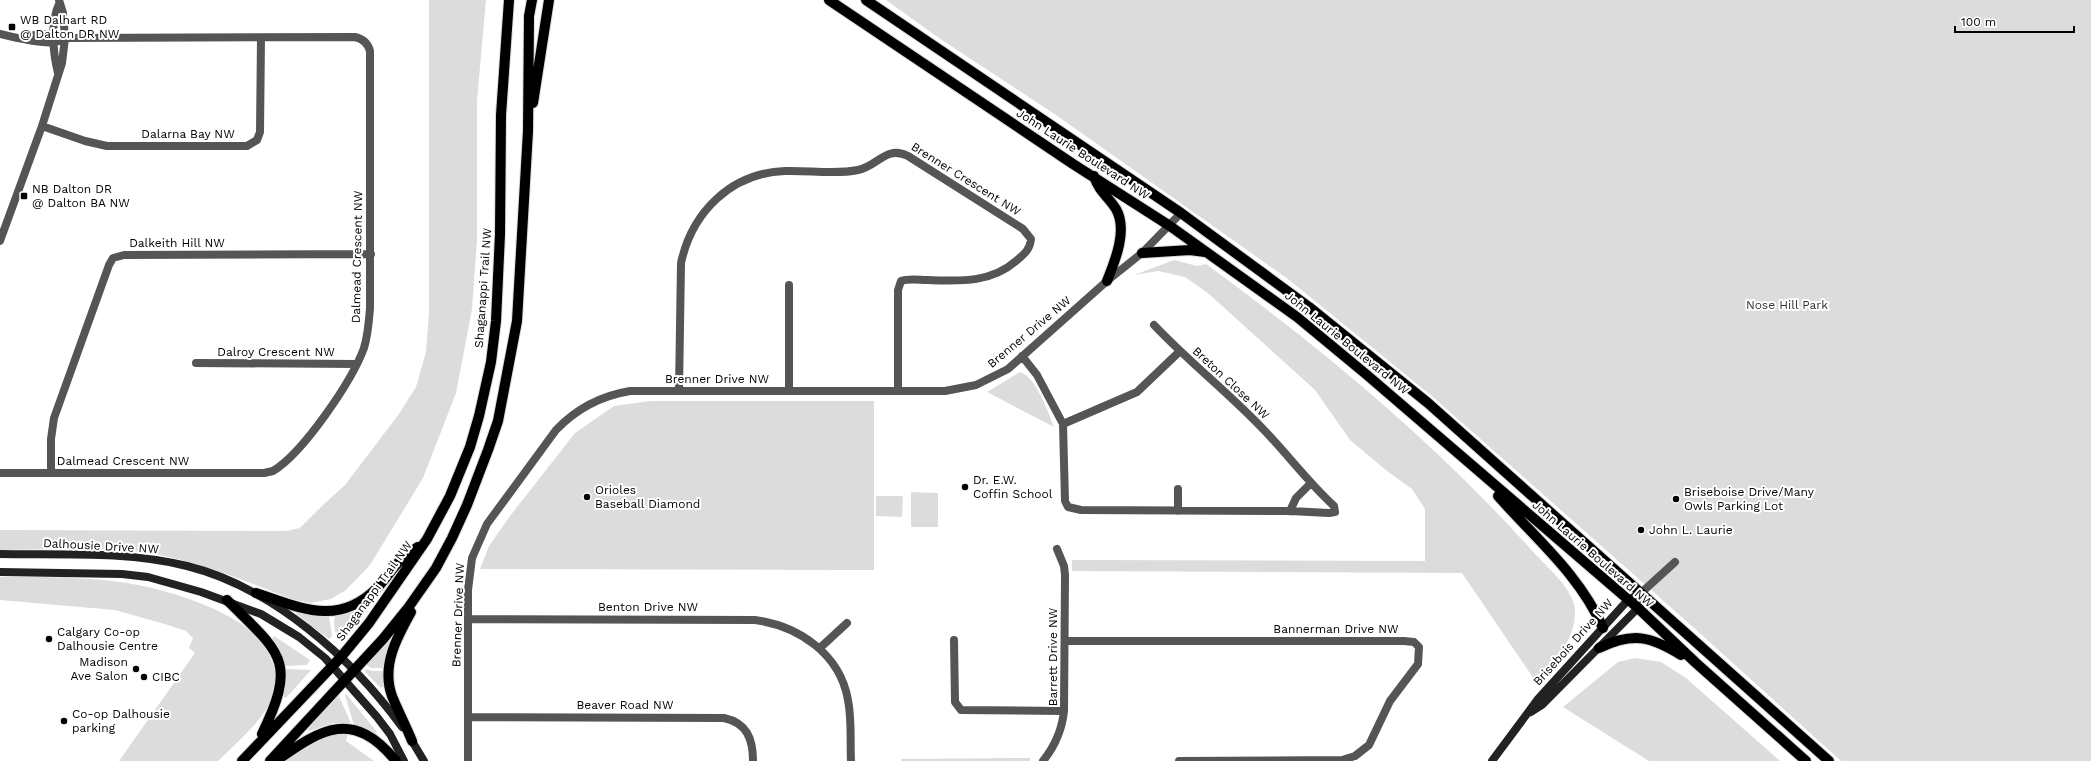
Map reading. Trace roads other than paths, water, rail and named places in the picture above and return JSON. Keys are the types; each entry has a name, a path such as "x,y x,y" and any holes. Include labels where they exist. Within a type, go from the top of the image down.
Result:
{"main road":[{"name":"Shaganappi Trail NW","path":"242,761 258,742 341,657 369,623 424,542 450,496 470,447 479,416 491,362 496,321 500,234 501,115 509,0"},
{"path":"412,741 391,694 389,669 394,644 427,581 452,538 467,505 488,450 499,414 517,322 528,131 529,23 532,0"},
{"path":"528,131 549,0"},
{"name":"John Laurie Boulevard NW","path":"829,0 1170,226 1297,317 1368,374 1474,468 1638,608 1696,663 1806,761"},
{"name":"John Laurie Boulevard NW","path":"866,0 1181,213 1310,307 1381,364 1829,761"},
{"path":"1094,176 1098,188 1117,210 1120,225 1115,262 1107,280"},
{"path":"1142,253 1190,250 1207,252"},
{"path":"1474,468 1575,579 1593,607 1603,628"},
{"path":"256,593 316,611 332,612 353,606 377,588 401,560 424,542"},
{"path":"270,761 344,679 383,639 427,581"},
{"path":"227,600 271,645 281,667 280,693 258,742"},
{"path":"1599,648 1617,640 1634,637 1657,642 1696,663"},
{"path":"276,761 312,736 334,729 361,732 388,750 396,761"}],"street":[{"path":"58,73 55,62 54,34 55,14 59,2"},
{"path":"0,241 4,219 42,126 62,63 65,38 63,13 59,2"},
{"path":"0,34 38,42 54,43 65,38"},
{"path":"23,38 38,34 54,34 65,38"},
{"name":"Dalmead Crescent NW","path":"0,473 268,472 277,468 310,435 356,364 368,334 370,308 370,51 367,44 363,40 355,37 65,38"},
{"name":"Dalarna Bay NW","path":"42,126 85,141 108,146 247,146 256,140 260,132 261,38"},
{"name":"Brenner Crescent NW","path":"679,390 681,263 687,242 701,214 732,186 758,175 784,171 859,170 891,153 897,152 908,156 1023,229 1031,239 1028,251 1003,271 989,277 966,281 901,281 898,290 898,391"},
{"name":"Brenner Drive NW","path":"468,761 469,573 472,558 479,538 487,524 556,430 577,411 608,396 630,391 945,391 964,389 991,379 1022,356 1107,280 1142,253 1181,213"},
{"name":"Dalkeith Hill NW","path":"51,473 51,439 54,418 109,265 113,258 124,255 370,254"},
{"path":"789,285 789,391"},
{"path":"1154,325 1179,352"},
{"name":"Breton Close NW","path":"1022,356 1037,375 1064,424 1065,501 1068,507 1081,510 1290,511 1329,514 1335,512 1334,506 1311,483 1264,430 1179,352 1137,392 1064,424"},
{"name":"Dalroy Crescent NW","path":"196,363 356,364"},
{"path":"1290,511 1296,498 1311,483"},
{"path":"1178,489 1178,511"},
{"name":"Barrett Drive NW","path":"1043,761 1055,744 1061,729 1064,711 1065,575 1064,566 1057,550"},
{"name":"Dalhousie Drive NW","path":"0,554 108,556 151,560 187,566 218,576 256,593 304,627 341,657 394,715 424,761"},
{"path":"1638,608 1641,593 1675,562"},
{"path":"0,572 122,574 148,578 227,600 261,614 299,637 332,666 390,734 404,761"},
{"name":"Brisebois Drive NW","path":"1492,761 1503,744 1529,713 1538,699 1628,600 1641,593"},
{"name":"Brisebois Drive NW","path":"1529,713 1542,705 1638,608"},
{"name":"Benton Drive NW","path":"469,619 755,620 793,630 821,647 842,681 848,699 851,761"},
{"path":"821,647 847,623"},
{"path":"954,640 955,702 961,710 1064,711"},
{"name":"Bannerman Drive NW","path":"1065,641 1404,641 1414,642 1419,647 1418,664 1390,701 1369,745 1355,756 1342,760 1180,761"},
{"name":"Beaver Road NW","path":"468,717 724,718 736,722 746,730 752,741 753,761"}],"place":[{"name":"WB Dalhart RD @ Dalton DR NW","path":"12,27"},
{"name":"NB Dalton DR @ Dalton BA NW","path":"24,196"},
{"name":"Dr. E.W. Coffin School","path":"965,487"},
{"name":"Orioles Baseball Diamond","path":"587,497"},
{"name":"Briseboise Drive/Many Owls Parking Lot","path":"1676,499"},
{"name":"John L. Laurie","path":"1641,530"},
{"name":"Calgary Co-op Dalhousie Centre","path":"49,639"},
{"name":"Madison Ave Salon","path":"136,669"},
{"name":"CIBC","path":"144,677"},
{"name":"Co-op Dalhousie parking","path":"64,721"}],"park label":[{"name":"Nose Hill Park","path":"1787,305"}]}
